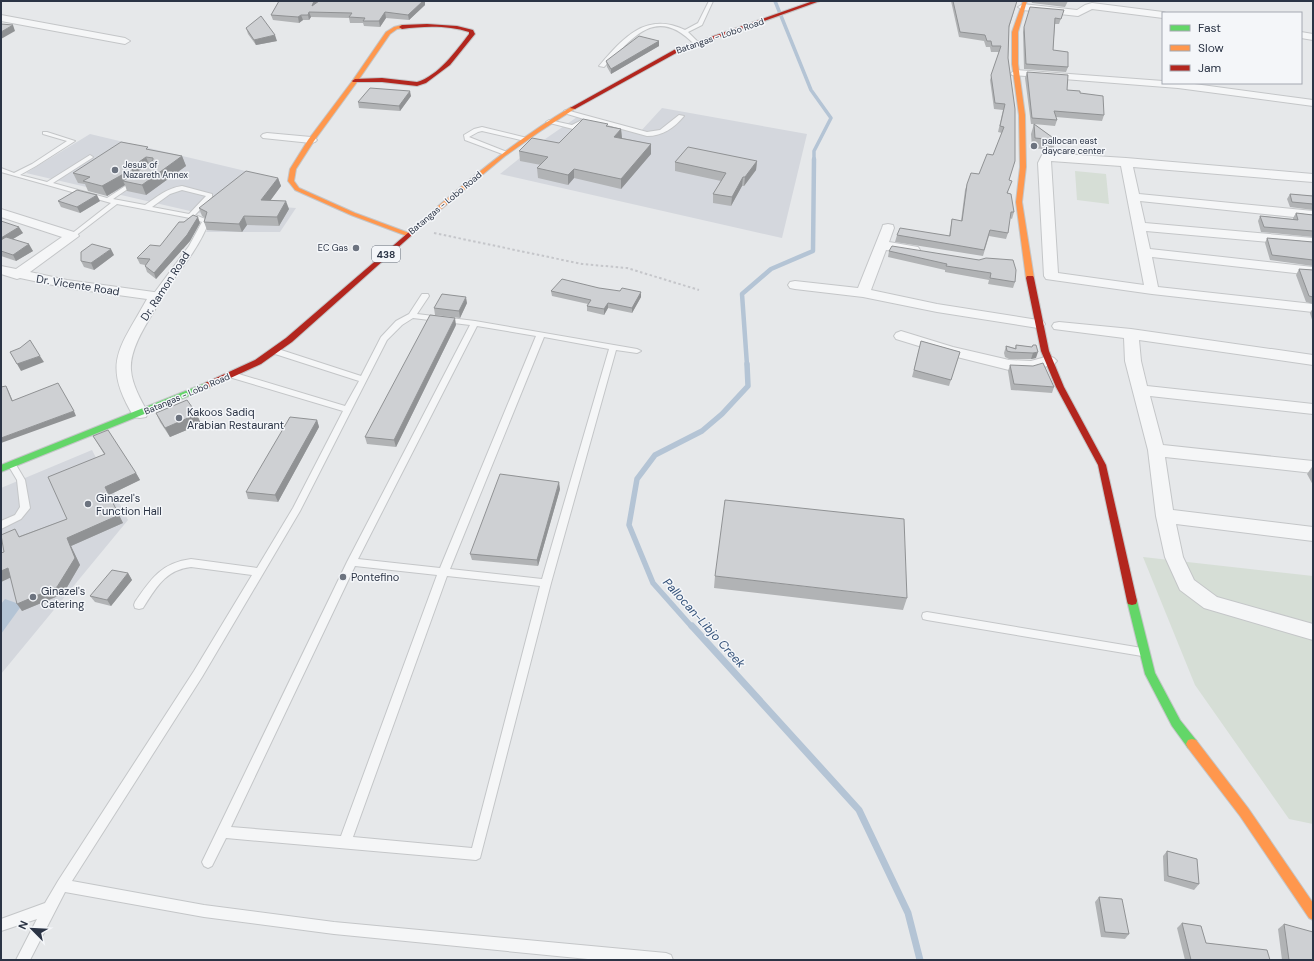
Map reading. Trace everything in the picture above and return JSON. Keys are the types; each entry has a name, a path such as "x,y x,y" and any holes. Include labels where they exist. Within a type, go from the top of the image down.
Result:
{"street":[{"name":"Batangas - Lobo Road","path":"1,469 232,375 275,351 303,329 410,232 505,153 549,122 659,59 676,51 818,1"},
{"path":"1162,16 1092,6 1089,6 1082,12 1078,13 1024,4 1015,32 1016,73 1022,115 1023,167 1019,202 1038,324 1045,351 1060,387 1102,464 1124,570 1150,674 1176,723 1305,892 1313,914"},
{"path":"1,18 125,40"},
{"path":"355,81 378,80 417,84 427,81 467,41 472,34 471,31 464,28 444,26 403,26 388,33 355,81 311,140 293,169 291,181 297,188 354,214 410,232"},
{"path":"1302,35 1313,37"},
{"path":"1016,73 1162,84"},
{"path":"1164,84 1313,103"},
{"path":"267,136 311,140"},
{"path":"1313,178 1049,156 1044,159 1051,276 1152,290 1313,308"},
{"path":"1126,162 1152,290"},
{"path":"1133,197 1313,215"},
{"path":"1,213 72,236"},
{"path":"1139,226 1313,242"},
{"path":"863,293 888,228"},
{"path":"17,275 72,236"},
{"path":"882,245 926,252"},
{"path":"1144,252 1313,271"},
{"name":"Dr. Vicente Road","path":"1,270 17,275 67,284 156,296"},
{"path":"795,285 863,293 937,308 1038,324"},
{"name":"Dr. Ramon Road","path":"140,413 123,368 125,355 132,339 156,296"},
{"path":"1059,326 1131,334 1313,360"},
{"path":"1131,334 1133,361 1156,450 1165,516 1174,557 1187,585 1211,602 1238,612 1313,632"},
{"path":"901,336 950,351 1009,365 1031,366 1049,361"},
{"path":"1140,390 1313,409"},
{"path":"1156,450 1313,467"},
{"path":"1165,516 1313,534"}],"lane":[{"path":"685,32 700,24 711,1"},
{"path":"602,66 644,28 661,26 685,32 697,44"},
{"path":"566,112 647,134 663,132 681,116"},
{"path":"549,122 573,126 589,119"},
{"path":"505,153 467,139 466,136 476,130 482,129 524,139"},
{"path":"14,175 72,141 45,133"},
{"path":"48,184 90,157"},
{"path":"1,170 14,175 116,202 146,208 191,216 210,195 177,188 170,191 146,208"},
{"path":"108,200 130,185"},
{"path":"72,236 116,202"},
{"name":"Dr. Ramon Road","path":"156,296 206,224 204,219 191,216"},
{"path":"23,960 62,885 198,674 297,509 384,339 399,323 412,316 425,296"},
{"path":"412,316 475,323 637,351"},
{"path":"208,862 352,562 475,323"},
{"path":"345,842 443,573 540,334"},
{"path":"222,832 476,854 546,583 613,348"},
{"path":"275,351 362,380"},
{"path":"232,375 348,410"},
{"path":"1,525 18,517 25,508 21,480 12,465"},
{"path":"139,605 158,578 174,566 181,563 191,562 259,572"},
{"path":"352,562 546,583"},
{"path":"926,616 1144,652"},
{"path":"62,885 204,911 334,928 666,960"},
{"path":"1,925 49,908"}],"path":[{"path":"410,232 582,264 627,268 700,290"}],"shaded area":[{"path":"662,108 807,134 782,238 500,174 535,146 580,115 640,132"},
{"path":"90,134 279,179 268,206 296,208 280,232 206,232 216,217 26,173"},
{"path":"1075,171 1106,174 1109,204 1077,200"},
{"name":"Ginazel's Catering","path":"92,450 128,520 1,674 1,488"},
{"path":"1143,557 1313,576 1313,824 1289,819 1195,685"}],"water":[{"path":"5,599 22,605 1,634 1,604"}],"building":[{"path":"279,1 314,1 312,6 319,1 423,1 408,15 385,12 379,21 363,21 365,18 349,17 352,13 309,12 308,15 301,15 298,17 271,15"},
{"path":"953,1 1017,1 1009,26 1008,58 1015,109 1015,161 1009,180 1012,181 1007,193 1011,194 1014,212 1011,212 1008,233 990,230 984,250 897,235 900,228 950,236 952,219 962,221 967,184 971,173 979,174 987,154 993,155 1004,127 1000,126 1005,104 995,103 991,75 1001,46 992,46 991,41 987,41 985,35 960,32"},
{"path":"1030,7 1064,10 1061,19 1055,18 1053,50 1068,52 1068,67 1026,64 1024,27"},
{"path":"261,16 275,35 254,40 246,28"},
{"path":"1,24 13,25 1,32"},
{"path":"639,36 659,41 611,69 606,61"},
{"path":"1027,72 1068,75 1067,90 1103,96 1104,115 1054,111 1057,120 1032,118"},
{"path":"370,88 410,91 399,106 358,102"},
{"path":"583,119 608,124 606,126 621,129 614,137 651,144 621,179 574,169 568,175 537,168 548,157 519,151 532,138 559,143"},
{"path":"1034,124 1056,140 1035,138"},
{"path":"121,142 148,147 146,149 182,156 142,185 123,181 130,176 127,172 102,186 83,181 90,177 73,173","holes":["146,157 153,158 153,160 138,171 132,171 132,167"]},
{"path":"688,147 757,161 745,177 743,177 732,197 713,194 726,173 675,162"},
{"path":"246,171 278,178 261,200 286,201 277,217 244,216 239,224 204,222 207,212 199,208"},
{"path":"77,190 97,195 77,207 58,201"},
{"path":"1290,194 1313,196 1313,204 1292,202"},
{"path":"1296,213 1313,215 1313,231 1264,227 1260,216 1298,220"},
{"path":"193,215 198,217 187,235 154,273 145,266 150,259 137,258 150,245 160,246 179,222 184,222"},
{"path":"1,221 19,227 1,238"},
{"path":"6,237 29,244 13,255 1,251 1,240"},
{"path":"1267,238 1313,242 1313,260 1272,255"},
{"path":"92,244 111,249 91,263 81,261 81,252"},
{"path":"892,246 979,260 986,258 1013,260 1016,270 1015,282 990,278 991,273 946,266 947,264 889,251"},
{"path":"1299,269 1313,270 1313,297 1309,296"},
{"path":"562,279 599,288 620,291 622,288 641,292 632,308 608,303 604,309 587,306 591,300 551,291"},
{"path":"442,294 466,297 459,311 434,308"},
{"path":"430,315 455,318 394,440 365,437"},
{"path":"30,340 40,356 17,364 10,352 20,348"},
{"path":"921,341 960,352 951,380 914,370"},
{"path":"1016,345 1032,347 1033,345 1036,345 1038,352 1007,351 1006,346 1016,349"},
{"path":"1043,363 1054,387 1014,384 1010,365 1033,366"},
{"path":"58,383 74,411 1,438 1,387 6,386 12,401"},
{"path":"187,400 197,414 165,428 156,413"},
{"path":"290,417 317,420 275,495 246,492"},
{"path":"108,430 136,473 105,487 119,515 67,538 75,558 57,587 17,604 8,568 1,571 1,553 4,552 1,535 15,529 19,537 67,519 48,477 105,454 93,436"},
{"path":"500,474 559,482 537,560 470,554"},
{"path":"725,500 904,519 907,598 715,576"},
{"path":"112,570 128,573 107,600 90,596"},
{"path":"1167,851 1197,859 1199,884 1168,876"},
{"path":"1099,897 1122,899 1129,934 1105,932"},
{"path":"1182,923 1201,926 1206,943 1267,950 1270,960 1191,960"},
{"path":"1284,924 1313,932 1313,960 1289,960"}],"waterway":[{"name":"Pallocan-Libjo Creek","path":"775,1 811,90 831,118 814,151 814,159"},
{"name":"Pallocan-Libjo Creek","path":"747,365 742,294 771,269 813,251 814,159"},
{"name":"Pallocan-Libjo Creek","path":"692,627 653,583 629,525 637,479 655,455 702,431 722,414 748,386 747,364"},
{"name":"Pallocan-Libjo Creek","path":"692,626 859,810 908,913 920,960"}],"traffic: fast":[{"path":"1,469 208,385"},
{"path":"1132,601 1150,674 1176,723 1192,744"}],"traffic: slow":[{"path":"1025,1 1015,32 1015,64 1022,115 1023,167 1019,202 1030,278"},
{"path":"402,27 396,28 388,33 355,81 311,140 293,169 291,181 297,189 353,214 407,234"},
{"path":"438,209 487,168 537,130 573,108"},
{"path":"1192,744 1244,812 1313,914"}],"traffic: jam":[{"path":"573,108 676,51 818,1"},
{"path":"355,81 382,80 417,84 424,82 448,64 472,34 471,31 457,27 402,27"},
{"path":"208,385 258,362 289,340 438,209"},
{"path":"1030,278 1045,351 1060,387 1102,465 1132,601"}],"place":[{"name":"pallocan east daycare center","path":"1034,146"},
{"name":"Jesus of Nazareth Annex","path":"115,170"},
{"name":"EC Gas","path":"356,248"},
{"name":"Kakoos Sadiq Arabian Restaurant","path":"179,418"},
{"name":"Ginazel's Function Hall","path":"88,504"},
{"name":"Pontefino","path":"343,577"},
{"name":"Ginazel's Catering","path":"33,597"}]}
